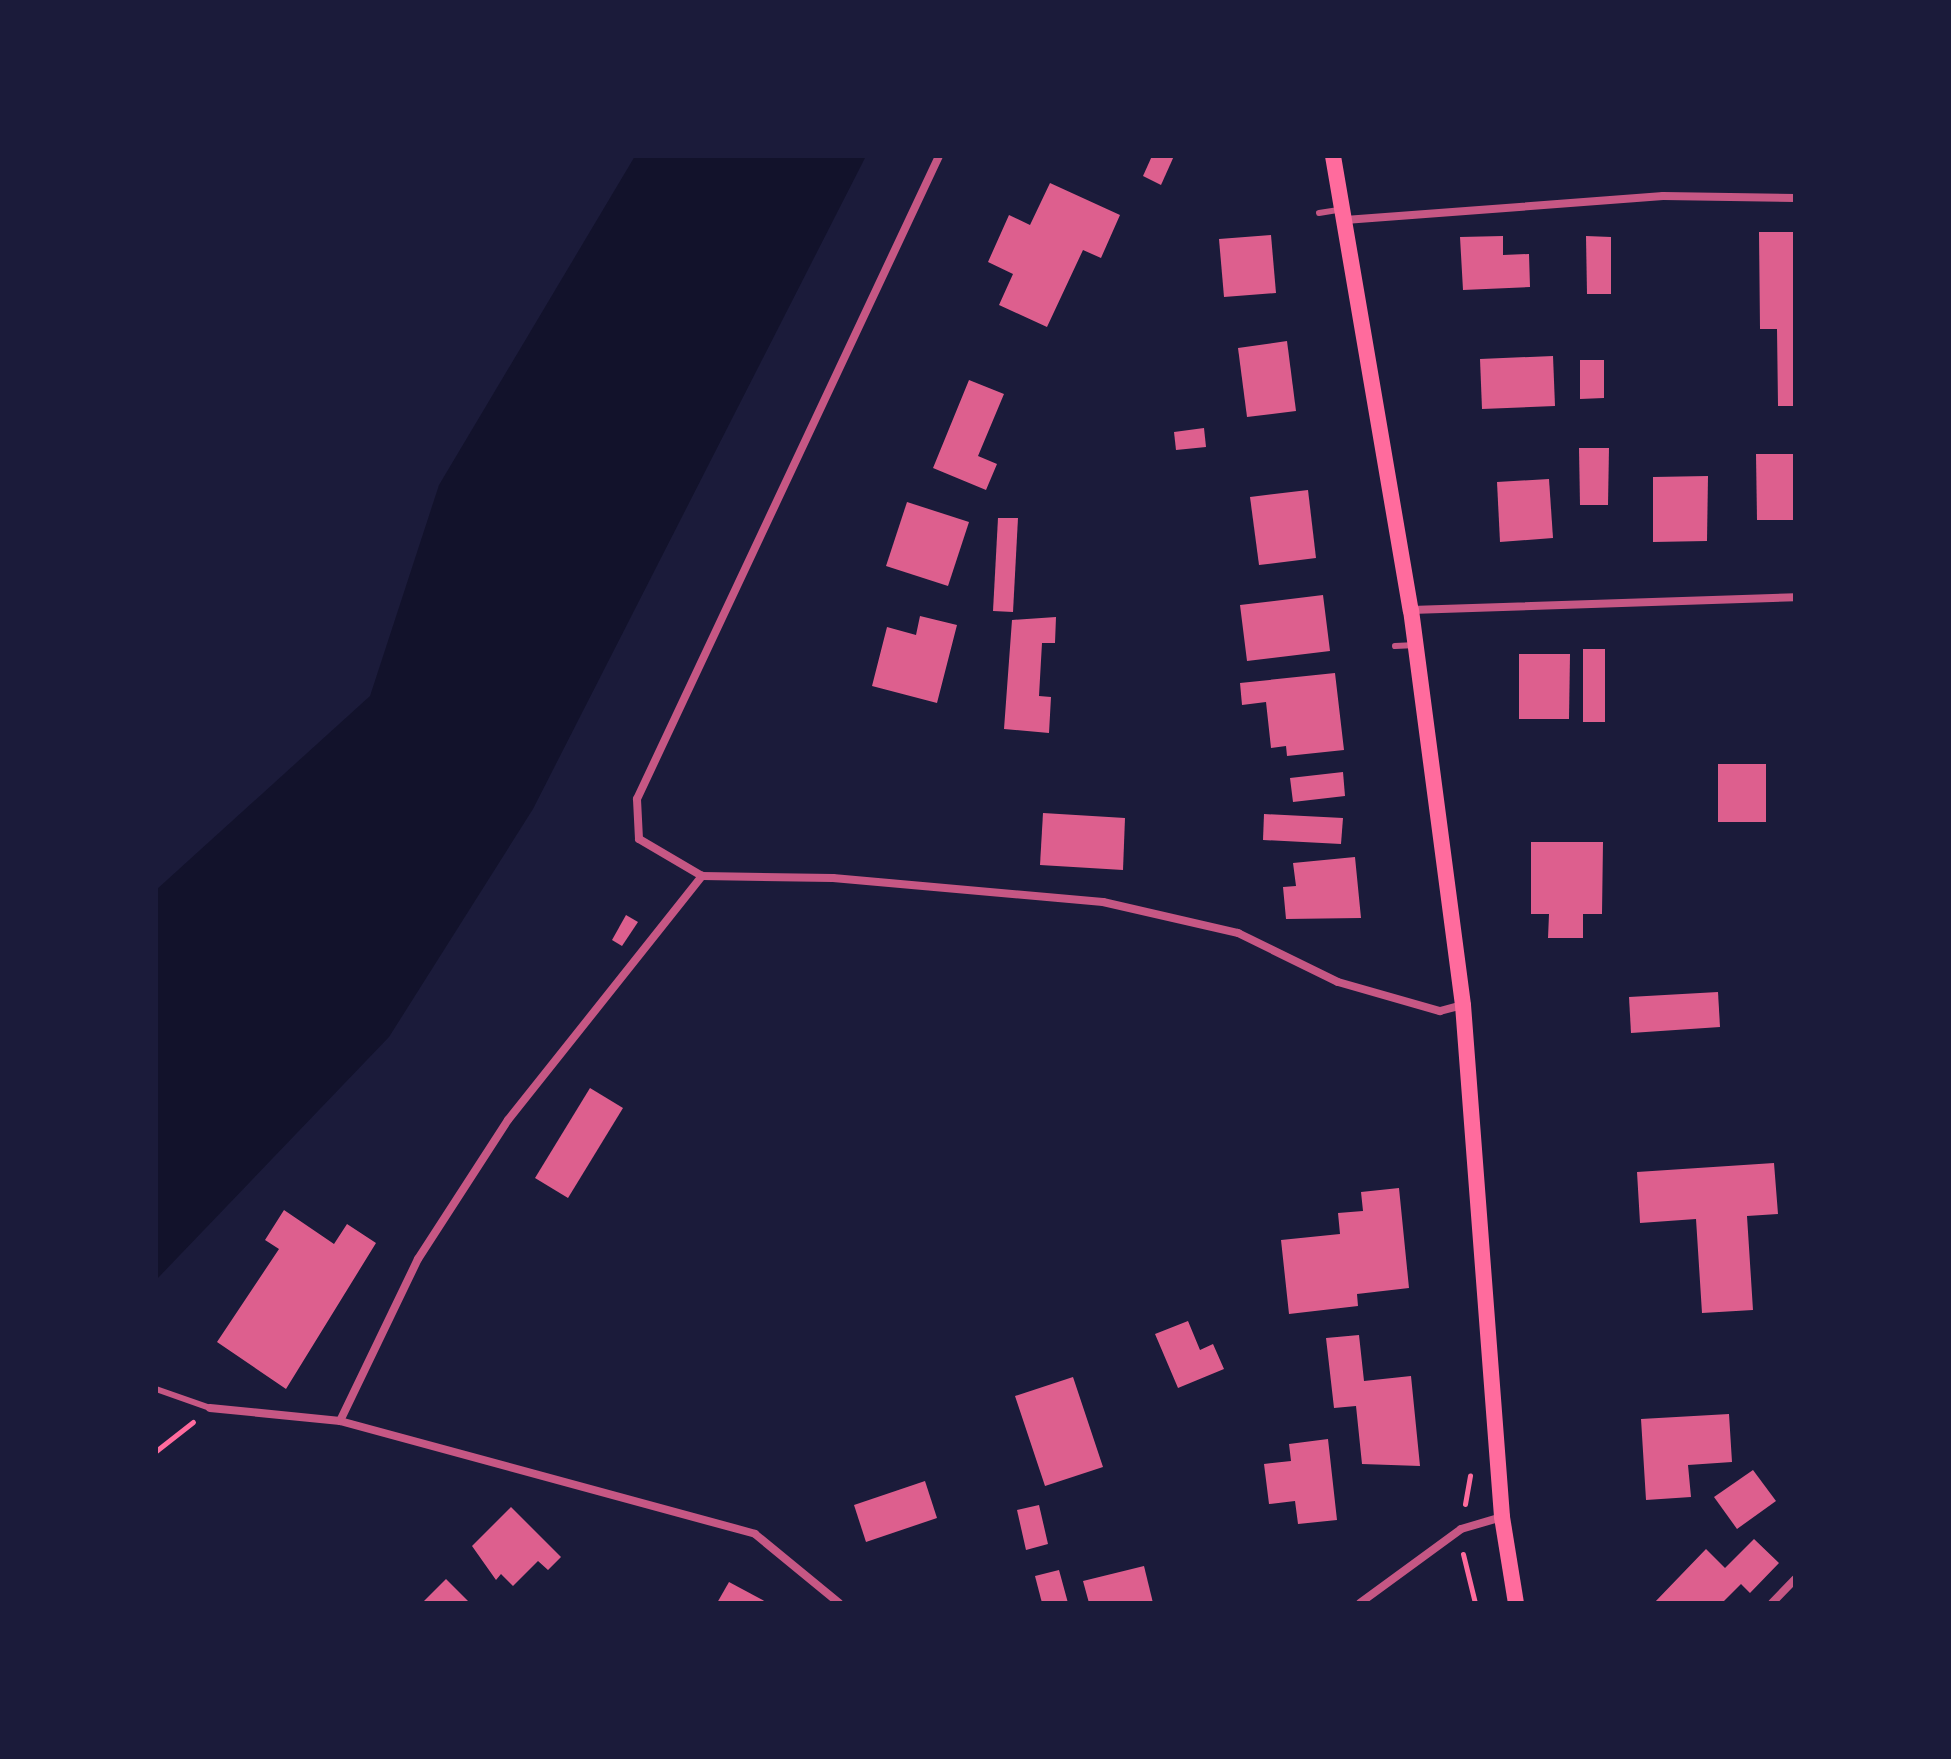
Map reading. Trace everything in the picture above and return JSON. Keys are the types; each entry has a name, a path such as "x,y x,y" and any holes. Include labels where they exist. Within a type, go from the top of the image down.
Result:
{"main road":[{"path":"1333,156 1411,610 1463,1005 1502,1517 1516,1603"}],"street":[{"path":"939,156 637,799 639,839 702,876 833,878 1103,902 1238,933 1338,982 1440,1011 1463,1005"},
{"path":"1342,215 1663,196 1795,198"},
{"path":"1411,610 1795,597"},
{"path":"340,1421 418,1259 508,1120 627,961 702,876"},
{"path":"210,1408 340,1421 755,1534 839,1603"},
{"path":"1360,1603 1461,1529 1502,1517"},
{"path":"1772,1603 1795,1579"}],"lane":[{"path":"1319,213 1342,215"},
{"path":"1395,646 1416,645"},
{"path":"156,1389 210,1408"}],"path":[{"path":"156,1451 210,1408"},
{"path":"1472,1469 1461,1529 1475,1603"}],"shaded area":[{"path":"635,156 866,156 533,809 389,1037 156,1280 156,890 370,696 439,485"}],"building":[{"path":"1152,156 1174,156 1161,185 1143,176"},
{"path":"1050,183 1120,215 1101,258 1083,250 1047,327 999,305 1013,274 988,262 1009,215 1030,225"},
{"path":"1759,232 1795,232 1795,406 1778,406 1777,329 1760,329"},
{"path":"1271,235 1276,293 1224,297 1219,239"},
{"path":"1503,236 1503,255 1529,254 1530,287 1463,290 1460,237"},
{"path":"1586,236 1611,237 1611,294 1587,294"},
{"path":"1287,341 1296,411 1247,417 1238,348"},
{"path":"1553,356 1555,406 1482,409 1480,359"},
{"path":"1580,360 1604,360 1604,398 1580,399"},
{"path":"969,380 1004,394 978,456 997,464 986,490 933,468"},
{"path":"1204,428 1206,447 1176,450 1174,432"},
{"path":"1579,448 1609,448 1608,505 1580,505"},
{"path":"1756,454 1795,454 1795,520 1757,520"},
{"path":"1708,476 1707,541 1653,542 1653,477"},
{"path":"1549,479 1553,538 1500,542 1497,482"},
{"path":"1308,490 1316,558 1259,565 1250,497"},
{"path":"907,502 969,522 948,586 886,566"},
{"path":"998,518 1018,518 1013,612 993,611"},
{"path":"1323,595 1330,651 1247,661 1240,605"},
{"path":"920,616 957,625 937,703 872,686 887,627 916,635"},
{"path":"1056,617 1055,643 1042,643 1039,696 1051,697 1049,733 1004,729 1012,620"},
{"path":"1583,649 1605,649 1605,722 1583,722"},
{"path":"1519,654 1570,654 1569,719 1519,719"},
{"path":"1335,673 1344,750 1287,756 1286,746 1271,748 1266,702 1242,705 1240,683"},
{"path":"1718,764 1766,764 1766,822 1718,822"},
{"path":"1343,772 1345,796 1293,802 1290,778"},
{"path":"1043,813 1125,818 1123,870 1040,865"},
{"path":"1264,814 1343,818 1341,844 1263,840"},
{"path":"1531,842 1603,842 1602,914 1583,914 1583,938 1548,938 1549,914 1531,914"},
{"path":"1355,857 1361,918 1286,919 1283,887 1296,886 1293,863"},
{"path":"626,915 638,922 622,946 612,940"},
{"path":"1718,992 1720,1027 1631,1033 1629,997"},
{"path":"590,1088 623,1108 568,1198 535,1178"},
{"path":"1774,1163 1778,1214 1747,1216 1753,1310 1702,1313 1696,1219 1640,1223 1637,1172"},
{"path":"1399,1188 1409,1288 1357,1294 1358,1306 1289,1314 1281,1240 1340,1234 1338,1213 1363,1211 1361,1192"},
{"path":"284,1210 334,1244 347,1224 376,1243 286,1389 217,1342 279,1249 265,1240"},
{"path":"1188,1321 1200,1350 1213,1344 1224,1369 1178,1388 1155,1334"},
{"path":"1359,1335 1364,1381 1411,1376 1420,1466 1362,1464 1356,1406 1334,1408 1326,1338"},
{"path":"1073,1377 1103,1467 1045,1486 1015,1396"},
{"path":"1729,1414 1732,1462 1688,1465 1691,1497 1646,1500 1641,1419"},
{"path":"1328,1439 1337,1520 1298,1524 1295,1501 1269,1504 1264,1464 1291,1461 1289,1444"},
{"path":"1753,1470 1776,1501 1737,1529 1714,1497"},
{"path":"925,1481 937,1518 866,1542 854,1505"},
{"path":"1039,1505 1048,1544 1026,1550 1017,1510"},
{"path":"511,1507 561,1557 548,1570 538,1561 513,1586 501,1574 496,1580 472,1546"},
{"path":"1754,1539 1779,1563 1750,1593 1741,1584 1722,1603 1654,1603 1706,1549 1725,1568"},
{"path":"1144,1566 1153,1603 1089,1603 1083,1581"},
{"path":"1059,1570 1068,1603 1042,1603 1035,1576"},
{"path":"446,1579 470,1603 422,1603"},
{"path":"729,1582 768,1603 717,1603"}]}
